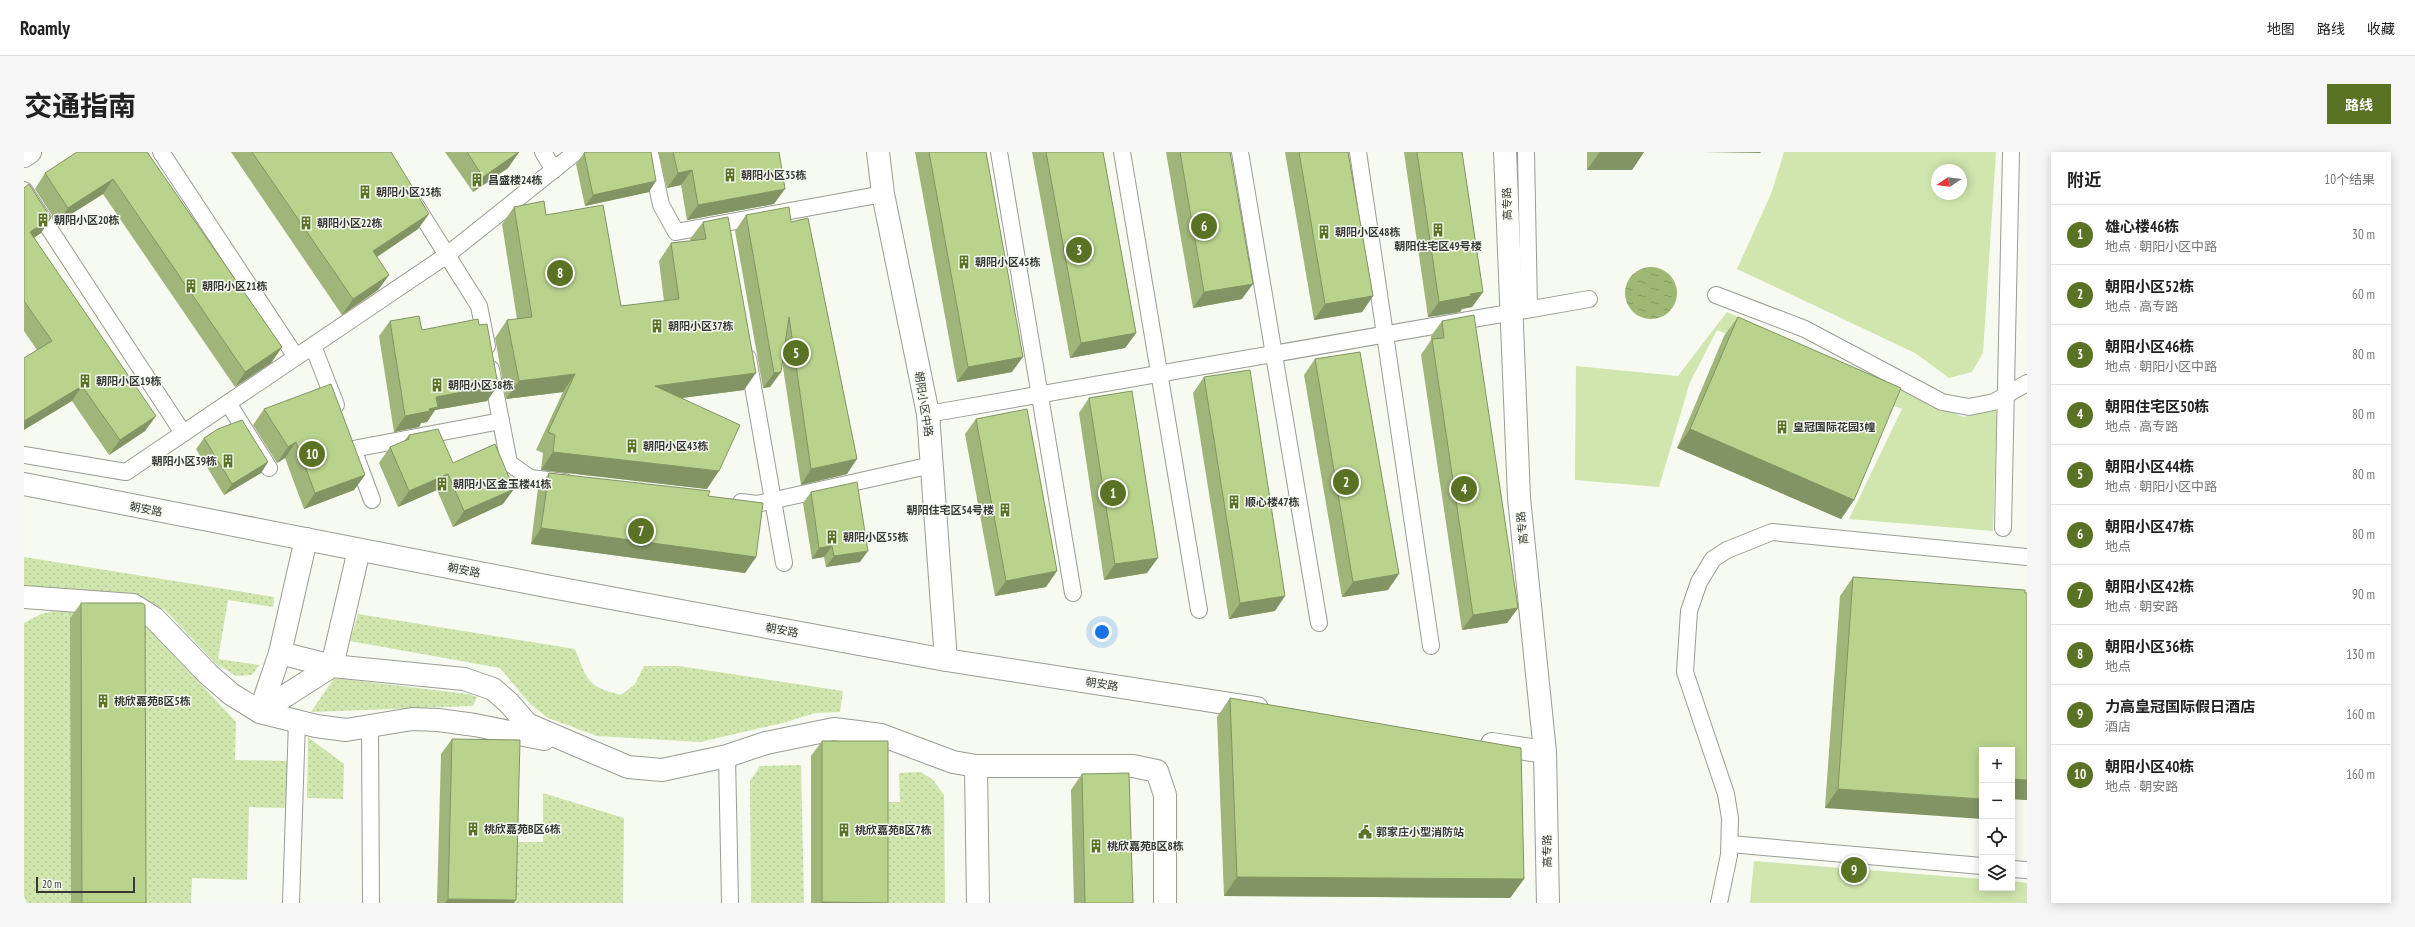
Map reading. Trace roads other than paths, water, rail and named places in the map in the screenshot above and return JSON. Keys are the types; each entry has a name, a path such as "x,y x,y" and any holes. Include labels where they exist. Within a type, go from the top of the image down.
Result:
{"street":[{"path":"24,156 30,152"},
{"name":"朝阳小区中路","path":"878,152 883,194 928,414 946,660"},
{"name":"高专路","path":"1505,152 1520,309 1519,498 1545,752 1548,903"},
{"name":"朝安路","path":"24,484 359,550 946,660 1277,711"},
{"path":"260,712 280,653 306,539"},
{"path":"260,712 332,666 359,550"},
{"path":"24,597 133,605 154,618 208,674 231,694 260,712 297,721 346,730 412,719 438,720 475,725 578,746"},
{"path":"280,653 332,666 464,679 493,689 509,703 527,724 628,767 662,770 727,756 766,743 834,729 881,735 953,762 976,766 1133,766 1157,771 1165,795 1165,903"},
{"path":"1474,741 1545,752"},
{"path":"976,766 978,903"}],"lane":[{"path":"161,152 296,357"},
{"path":"543,152 554,170"},
{"path":"24,455 126,472 447,255 576,152"},
{"path":"650,152 660,206 676,232 725,232 883,194"},
{"path":"999,152 1073,593"},
{"path":"1122,152 1199,610"},
{"path":"1240,152 1319,623"},
{"path":"1358,152 1431,646"},
{"path":"1520,309 1526,152"},
{"path":"2003,528 2011,152"},
{"path":"24,190 183,433"},
{"path":"407,191 479,306 509,463 530,478 577,484"},
{"path":"1716,295 1805,329 1942,402 1969,407 1994,402 2027,383"},
{"path":"928,414 1520,309 1588,299"},
{"path":"745,341 784,563"},
{"path":"313,346 372,500"},
{"path":"228,403 269,468"},
{"path":"353,450 501,421"},
{"path":"726,501 757,504 932,465"},
{"path":"1719,903 1728,862 1730,818 1726,794 1685,672 1689,611 1699,582 1714,558 1727,550 1772,532 2027,557"},
{"path":"291,903 297,721"},
{"path":"370,726 371,903"},
{"path":"727,756 730,903"},
{"path":"1730,844 1979,866"},
{"path":"2015,869 2027,870"}],"water":[{"path":"1651,267 1661,269 1669,275 1675,283 1677,293 1675,303 1669,311 1661,317 1651,319 1641,317 1633,311 1627,303 1625,293 1627,283 1633,275 1641,269"}],"place":[{"name":"朝阳小区35栋","path":"730,175"},
{"name":"昌盛楼24栋","path":"477,180"},
{"name":"朝阳小区23栋","path":"365,192"},
{"name":"朝阳小区20栋","path":"43,220"},
{"name":"朝阳小区22栋","path":"306,223"},
{"name":"朝阳小区47栋","path":"1204,226"},
{"name":"朝阳住宅区49号楼","path":"1438,230"},
{"name":"朝阳小区48栋","path":"1324,232"},
{"name":"朝阳小区46栋","path":"1079,250"},
{"name":"朝阳小区45栋","path":"964,262"},
{"name":"朝阳小区36栋","path":"560,273"},
{"name":"朝阳小区21栋","path":"191,286"},
{"name":"朝阳小区37栋","path":"657,326"},
{"name":"朝阳小区44栋","path":"796,353"},
{"name":"朝阳小区19栋","path":"85,381"},
{"name":"朝阳小区38栋","path":"437,385"},
{"name":"皇冠国际花园3幢","path":"1782,427"},
{"name":"朝阳小区43栋","path":"632,446"},
{"name":"朝阳小区40栋","path":"312,454"},
{"name":"朝阳小区39栋","path":"228,461"},
{"name":"朝阳小区52栋","path":"1346,482"},
{"name":"朝阳小区金玉楼41栋","path":"442,484"},
{"name":"朝阳住宅区50栋","path":"1464,489"},
{"name":"雄心楼46栋","path":"1113,493"},
{"name":"顺心楼47栋","path":"1234,502"},
{"name":"朝阳住宅区54号楼","path":"1005,510"},
{"name":"朝阳小区42栋","path":"641,531"},
{"name":"朝阳小区55栋","path":"832,537"},
{"name":"桃欣嘉苑B区5栋","path":"103,701"},
{"name":"桃欣嘉苑B区6栋","path":"473,829"},
{"name":"桃欣嘉苑B区7栋","path":"844,830"},
{"name":"郭家庄小型消防站","path":"1365,832"},
{"name":"桃欣嘉苑B区8栋","path":"1096,846"},
{"name":"力高皇冠国际假日酒店","path":"1854,870"}]}
